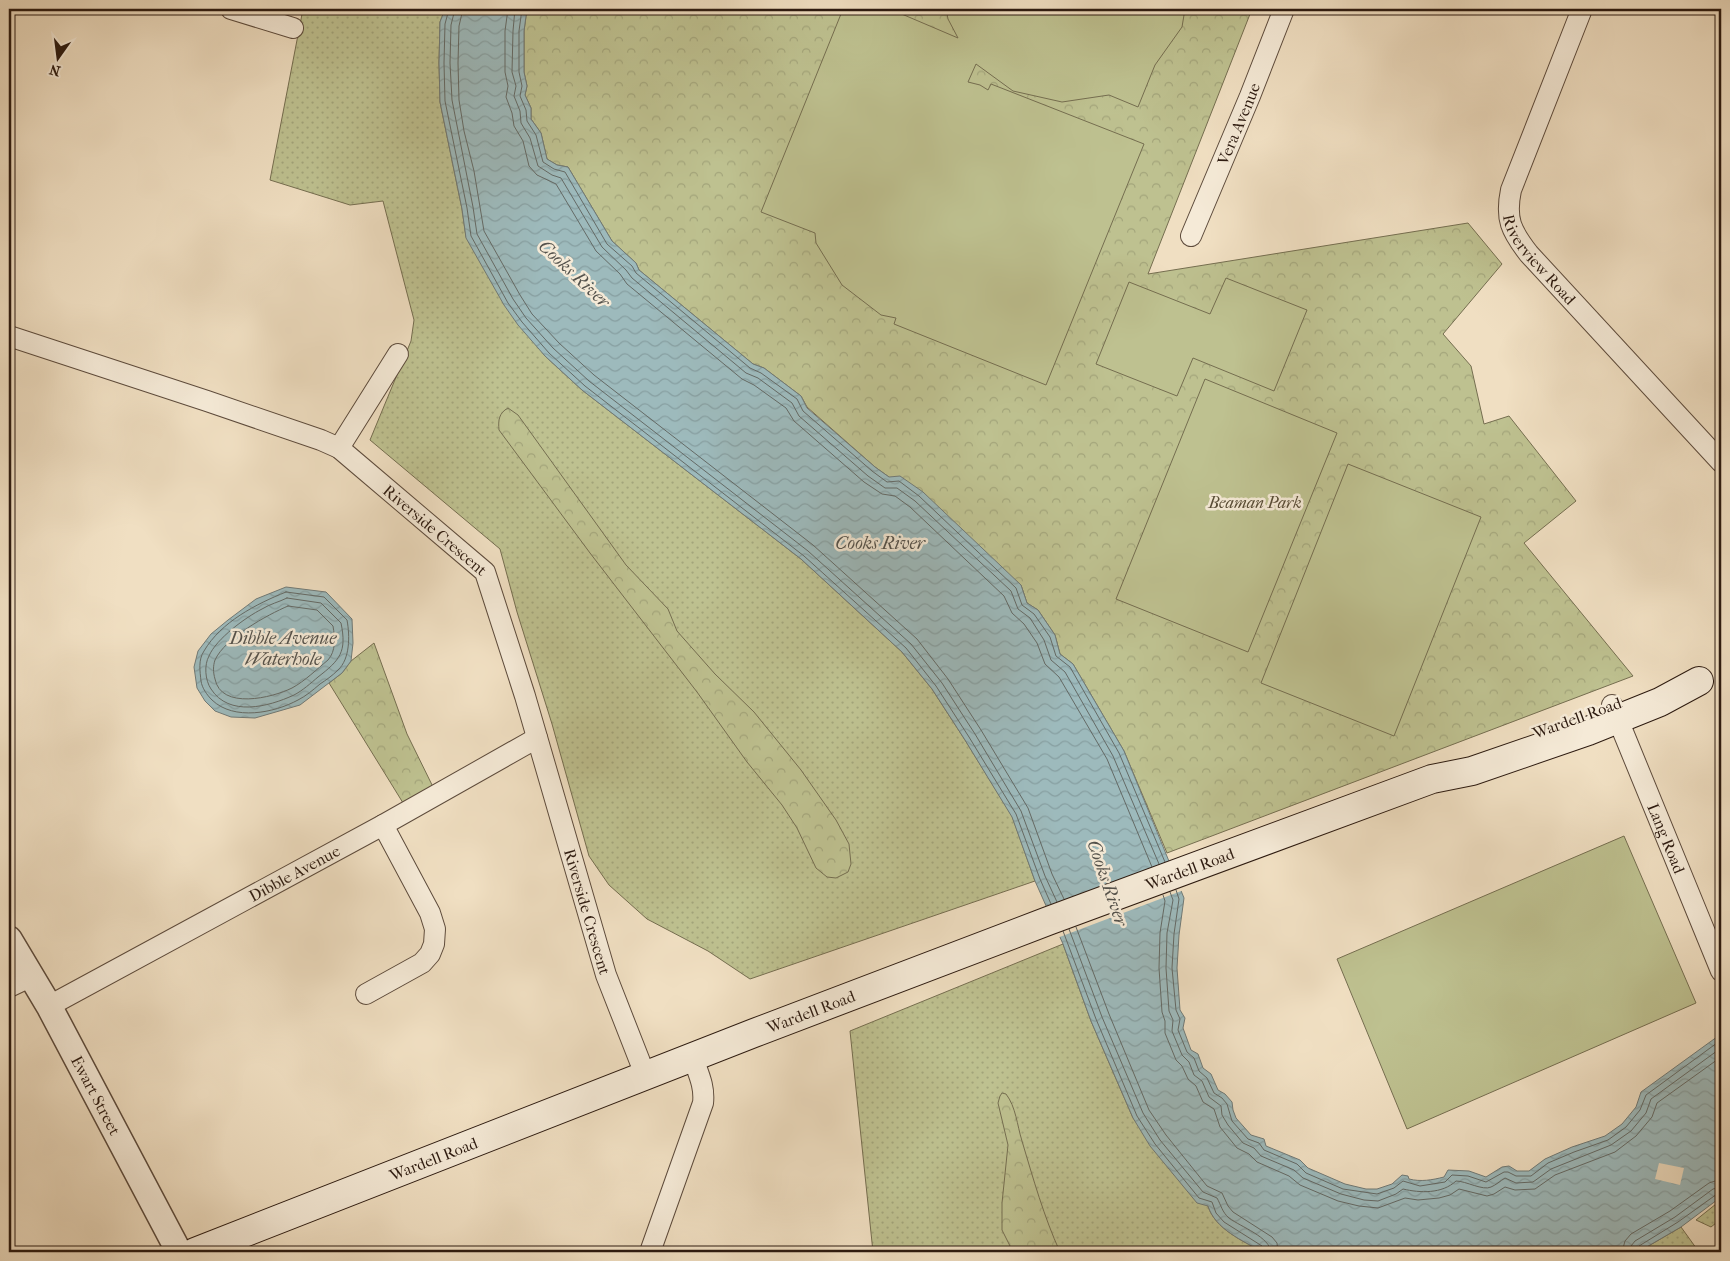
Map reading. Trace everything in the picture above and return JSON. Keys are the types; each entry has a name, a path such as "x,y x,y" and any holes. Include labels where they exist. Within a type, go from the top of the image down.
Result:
{"main road":[{"name":"Wardell Road","path":"195,1252 693,1058 1184,870 1432,779 1472,771 1617,720 1660,702 1710,677"}],"street":[{"path":"231,9 293,28"},
{"name":"Vera Avenue","path":"1191,236 1250,96 1284,9"},
{"name":"Riverview Road","path":"1582,9 1511,190 1507,208 1511,225 1518,240 1529,254 1721,462"},
{"name":"Riverside Crescent","path":"9,336 206,400 339,448 485,572 537,738 606,975 646,1077"},
{"path":"339,448 398,354"},
{"name":"Lang Road","path":"1617,720 1721,971"},
{"name":"Dibble Avenue","path":"48,1006 383,826 537,738"},
{"path":"366,994 422,963 430,954 434,944 435,929 430,913 383,826"},
{"name":"Ewart Street","path":"9,939 19,982 48,1006 179,1252"},
{"path":"650,1252 703,1103 702,1082 693,1058"}],"green space":[{"path":"303,9 445,9 440,22 440,102 466,237 545,356 582,390 801,559 902,652 932,689 1012,816 1035,881 750,979 708,951 647,919 609,885 589,856 500,549 370,440 411,341 414,320 383,201 350,205 270,180"},
{"name":"Beaman Park","path":"527,9 1252,9 1148,274 1468,223 1502,264 1443,334 1471,366 1484,424 1509,416 1576,501 1524,543 1633,676 1167,853 1124,751 1073,664 1060,654 1055,635 1038,610 1027,603 1021,585 875,467 807,407 801,396 764,368 753,364 639,270 636,263 612,241 568,167 557,165 547,159 541,133 531,119 531,108 525,95 527,86 524,72 524,31"},
{"path":"843,9 890,9 958,38 948,19 946,9 1185,9 1182,27 1155,65 1138,107 1109,95 1062,102 1013,91 976,64 968,82 980,85 988,90 991,84 1144,144 1046,385 894,324 896,318 881,315 842,285 816,243 815,233 761,212"},
{"path":"1226,278 1307,310 1274,391 1193,358 1177,396 1096,364 1129,282 1210,314"},
{"path":"1205,379 1337,433 1248,652 1116,599"},
{"path":"508,408 518,415 626,565 668,609 677,631 715,674 754,712 801,770 836,820 849,844 851,864 848,872 836,878 827,877 816,868 797,828 782,805 747,762 697,692 590,553 499,430 500,417"},
{"path":"1348,464 1481,517 1394,736 1261,683"},
{"path":"374,643 407,734 437,795 408,811 329,683 342,673 351,661"},
{"path":"1624,836 1696,1003 1407,1129 1337,959"},
{"path":"1063,944 1091,1021 1133,1118 1208,1206 1223,1228 1263,1252 873,1252 850,1031"},
{"path":"1002,1093 1006,1094 1014,1110 1039,1197 1060,1252 1013,1252 1002,1230 1002,1203 1008,1145 998,1103"},
{"path":"1721,1200 1721,1219 1711,1227 1696,1220"},
{"path":"1681,1227 1699,1252 1638,1252"}],"water":[{"name":"Cooks River","path":"445,9 527,9 524,31 524,72 527,86 525,95 531,108 531,119 541,133 547,159 557,165 568,167 612,241 636,263 639,270 753,364 764,368 801,396 807,408 875,467 889,477 900,476 923,492 1021,585 1027,603 1038,610 1055,635 1060,654 1073,664 1124,751 1184,898 1177,968 1180,1010 1185,1018 1183,1028 1191,1050 1198,1054 1203,1068 1211,1074 1218,1090 1225,1094 1232,1102 1236,1118 1251,1135 1264,1139 1266,1146 1300,1160 1308,1168 1345,1184 1366,1189 1377,1189 1392,1184 1402,1175 1408,1176 1409,1179 1413,1180 1431,1180 1444,1177 1448,1170 1469,1171 1486,1177 1502,1167 1509,1166 1517,1171 1529,1171 1545,1159 1572,1147 1605,1136 1622,1124 1636,1107 1641,1092 1721,1034 1721,1197 1681,1227 1638,1252 1263,1252 1223,1228 1208,1206 1197,1203 1150,1146 1133,1118 1091,1021 1063,944 1035,881 1012,817 932,689 902,652 801,559 582,390 545,356 518,325 504,305 466,238 462,209 440,102 440,22"},
{"name":"Dibble Avenue Waterhole","path":"286,587 326,592 352,619 353,643 351,661 342,673 300,705 255,718 231,717 215,711 205,701 197,688 194,667 198,651 211,634 256,599"}],"pier":[{"path":"1173,862 1184,890 1057,938 1045,911"},
{"path":"1659,1163 1684,1168 1680,1185 1655,1179"}]}
